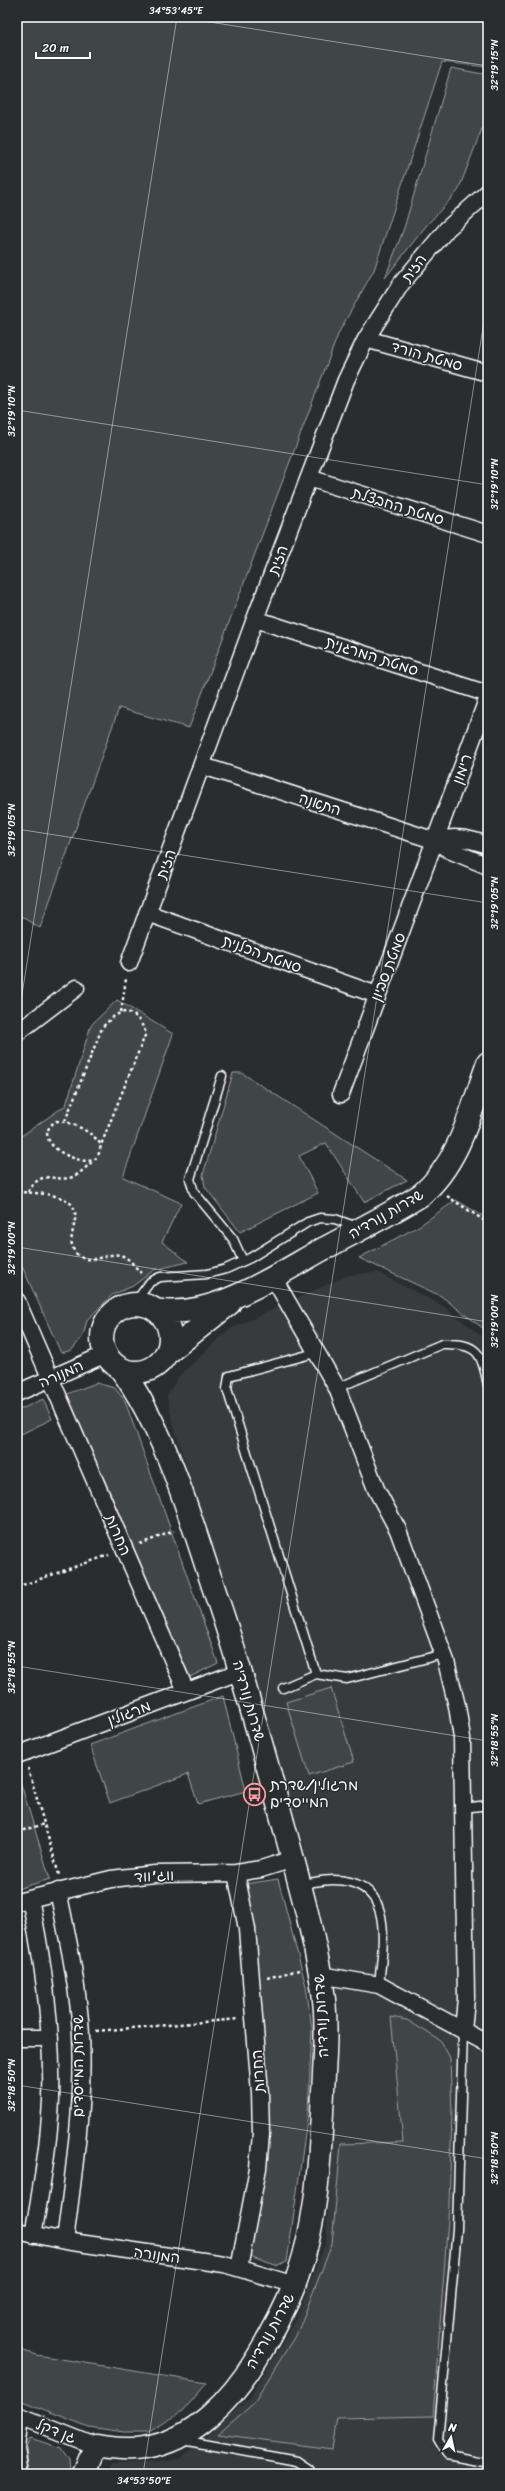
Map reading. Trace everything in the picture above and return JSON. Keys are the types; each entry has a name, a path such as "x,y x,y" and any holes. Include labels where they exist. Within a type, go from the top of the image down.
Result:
{"street":[{"name":"הזית","path":"129,963 203,766 255,619 343,387 366,339 379,317 428,249 465,211 488,192"},
{"name":"סמטת הורד","path":"366,339 488,373"},
{"name":"סמטת החבצלת","path":"309,478 488,534"},
{"name":"סמטת המרגנית","path":"255,619 488,694"},
{"name":"רימון","path":"436,841 488,697"},
{"name":"התאנה","path":"203,766 436,841 449,850 488,866"},
{"name":"התאנה","path":"436,841 449,837 459,837 488,845"},
{"name":"סמטת סביון","path":"341,1094 436,841"},
{"name":"סמטת הכלנית","path":"147,913 377,995"},
{"path":"17,1033 76,988"},
{"name":"שדרות נורדיה","path":"155,1310 176,1312 194,1310 241,1294 406,1204 432,1186 452,1161 488,1063"},
{"path":"273,1277 315,1353 337,1388 376,1489 398,1530 443,1654 457,1706 462,1738 466,1998 463,2031"},
{"name":"שדרות נורדיה","path":"159,1433 151,1391 162,1359 241,1294"},
{"name":"החרות","path":"17,1301 186,1692"},
{"path":"140,1304 155,1310 166,1322 169,1333 169,1344 162,1359 148,1370 139,1372 113,1361 102,1339 105,1323 111,1315 130,1305 140,1304"},
{"name":"שדרות נורדיה","path":"95,2446 122,2450 143,2448 173,2439 201,2422 228,2399 268,2339 294,2285 310,2228 321,2140 324,2015 319,1970 293,1859 241,1671 192,1524 159,1433 139,1394 113,1361"},
{"name":"המנורה","path":"17,1394 50,1378 113,1361"},
{"name":"מרגולין","path":"20,1754 241,1671"},
{"name":"ווג'ווד","path":"23,1900 111,1879 155,1874 236,1873 261,1869 293,1859"},
{"name":"החרות","path":"236,1873 246,1929 260,2093 261,2134 258,2168 239,2268"},
{"name":"שדרות המייסדים","path":"61,1890 75,1979 80,2032 78,2118 65,2241"},
{"name":"שדרות המייסדים","path":"23,1900 44,1972 50,2038 51,2100 47,2151 34,2235"},
{"path":"319,1970 379,1985 488,2044"},
{"path":"17,2038 50,2038"},
{"name":"המנורה","path":"17,2231 65,2241 239,2268 294,2285"},
{"name":"גן דקל","path":"21,2417 95,2446"},
{"path":"84,2474 95,2446"}],"lane":[{"path":"222,1076 190,1179 194,1192 233,1239 243,1261"},
{"path":"130,1305 150,1282 160,1277 207,1274 243,1261 308,1222 320,1218 335,1219 361,1229"},
{"path":"337,1388 442,1344 458,1344 472,1347 482,1358 488,1384"},
{"path":"315,1353 229,1376 227,1389 316,1674"},
{"path":"283,1688 316,1674 347,1679 443,1654"},
{"path":"463,1808 488,1806"},
{"path":"299,1884 335,1880 360,1886 374,1896 382,1912 383,1944 379,1985"},
{"path":"463,2031 457,2229 438,2440 447,2455 488,2463"},
{"path":"21,2417 20,2449 24,2474"},
{"path":"173,2439 297,2462 310,2469 312,2474"}],"path":[{"path":"121,1012 129,963"},
{"path":"28,1192 38,1179 48,1176 73,1177 95,1159 146,1033 140,1019 131,1013 121,1012 112,1016 102,1028 65,1121"},
{"path":"95,1159 86,1162 78,1160 53,1147 48,1141 46,1133 50,1124 56,1121 65,1121 92,1135 101,1145"},
{"path":"432,1186 488,1223"},
{"path":"17,1192 49,1193 70,1201 76,1211 72,1244 74,1251 80,1257 89,1260 116,1254 125,1257 150,1282"},
{"path":"17,1587 124,1550 192,1524"},
{"path":"20,1754 44,1824 61,1890"},
{"path":"17,1832 44,1824"},
{"path":"251,1982 319,1970"},
{"path":"80,2032 254,2018"}],"shaded area":[{"path":"17,17 488,17 488,67 442,62 374,270 339,332 189,728 119,708 40,928 17,914"},
{"path":"451,68 488,75 488,113 458,191 426,226 385,278 404,228"},
{"path":"117,1000 173,1034 123,1177 181,1203 162,1242 188,1262 154,1270 133,1286 112,1295 87,1320 83,1336 72,1350 61,1353 17,1255 17,1139 66,1105 91,1025"},
{"path":"233,1073 242,1073 407,1180 364,1202 326,1143 299,1156 318,1193 240,1232 205,1187 203,1175"},
{"path":"456,1200 488,1219 488,1332 441,1296 359,1258 419,1226"},
{"path":"377,1272 443,1306 488,1341 488,2474 110,2474 112,2464 149,2463 179,2459 204,2439 251,2396 296,2320 326,2242 338,2042 304,1847 172,1420 167,1396 178,1377 228,1330 348,1275"},
{"path":"96,1383 115,1388 125,1401 218,1663 190,1677 67,1394"},
{"path":"43,1399 52,1419 17,1436 17,1411"},
{"path":"331,1688 354,1762 309,1776 286,1702"},
{"path":"223,1696 246,1791 198,1804 188,1774 110,1803 90,1745"},
{"path":"17,1771 50,1879 17,1889"},
{"path":"278,1879 306,1986 312,2028 308,2113 287,2262 278,2266 249,2256 267,2164 253,1919 245,1884"},
{"path":"391,2017 407,2020 441,2041 450,2058 452,2114 449,2206 433,2416 337,2418 332,2449 218,2434 253,2404 298,2331 332,2244 341,2144 403,2142"},
{"path":"17,2349 37,2355 207,2383 182,2412 149,2432 124,2432 89,2427 17,2399"},
{"path":"30,2438 61,2448 69,2460 70,2474 29,2474 26,2448"}],"place":[{"name":"מרגולין/שדרת המייסדים","path":"254,1794"}]}
